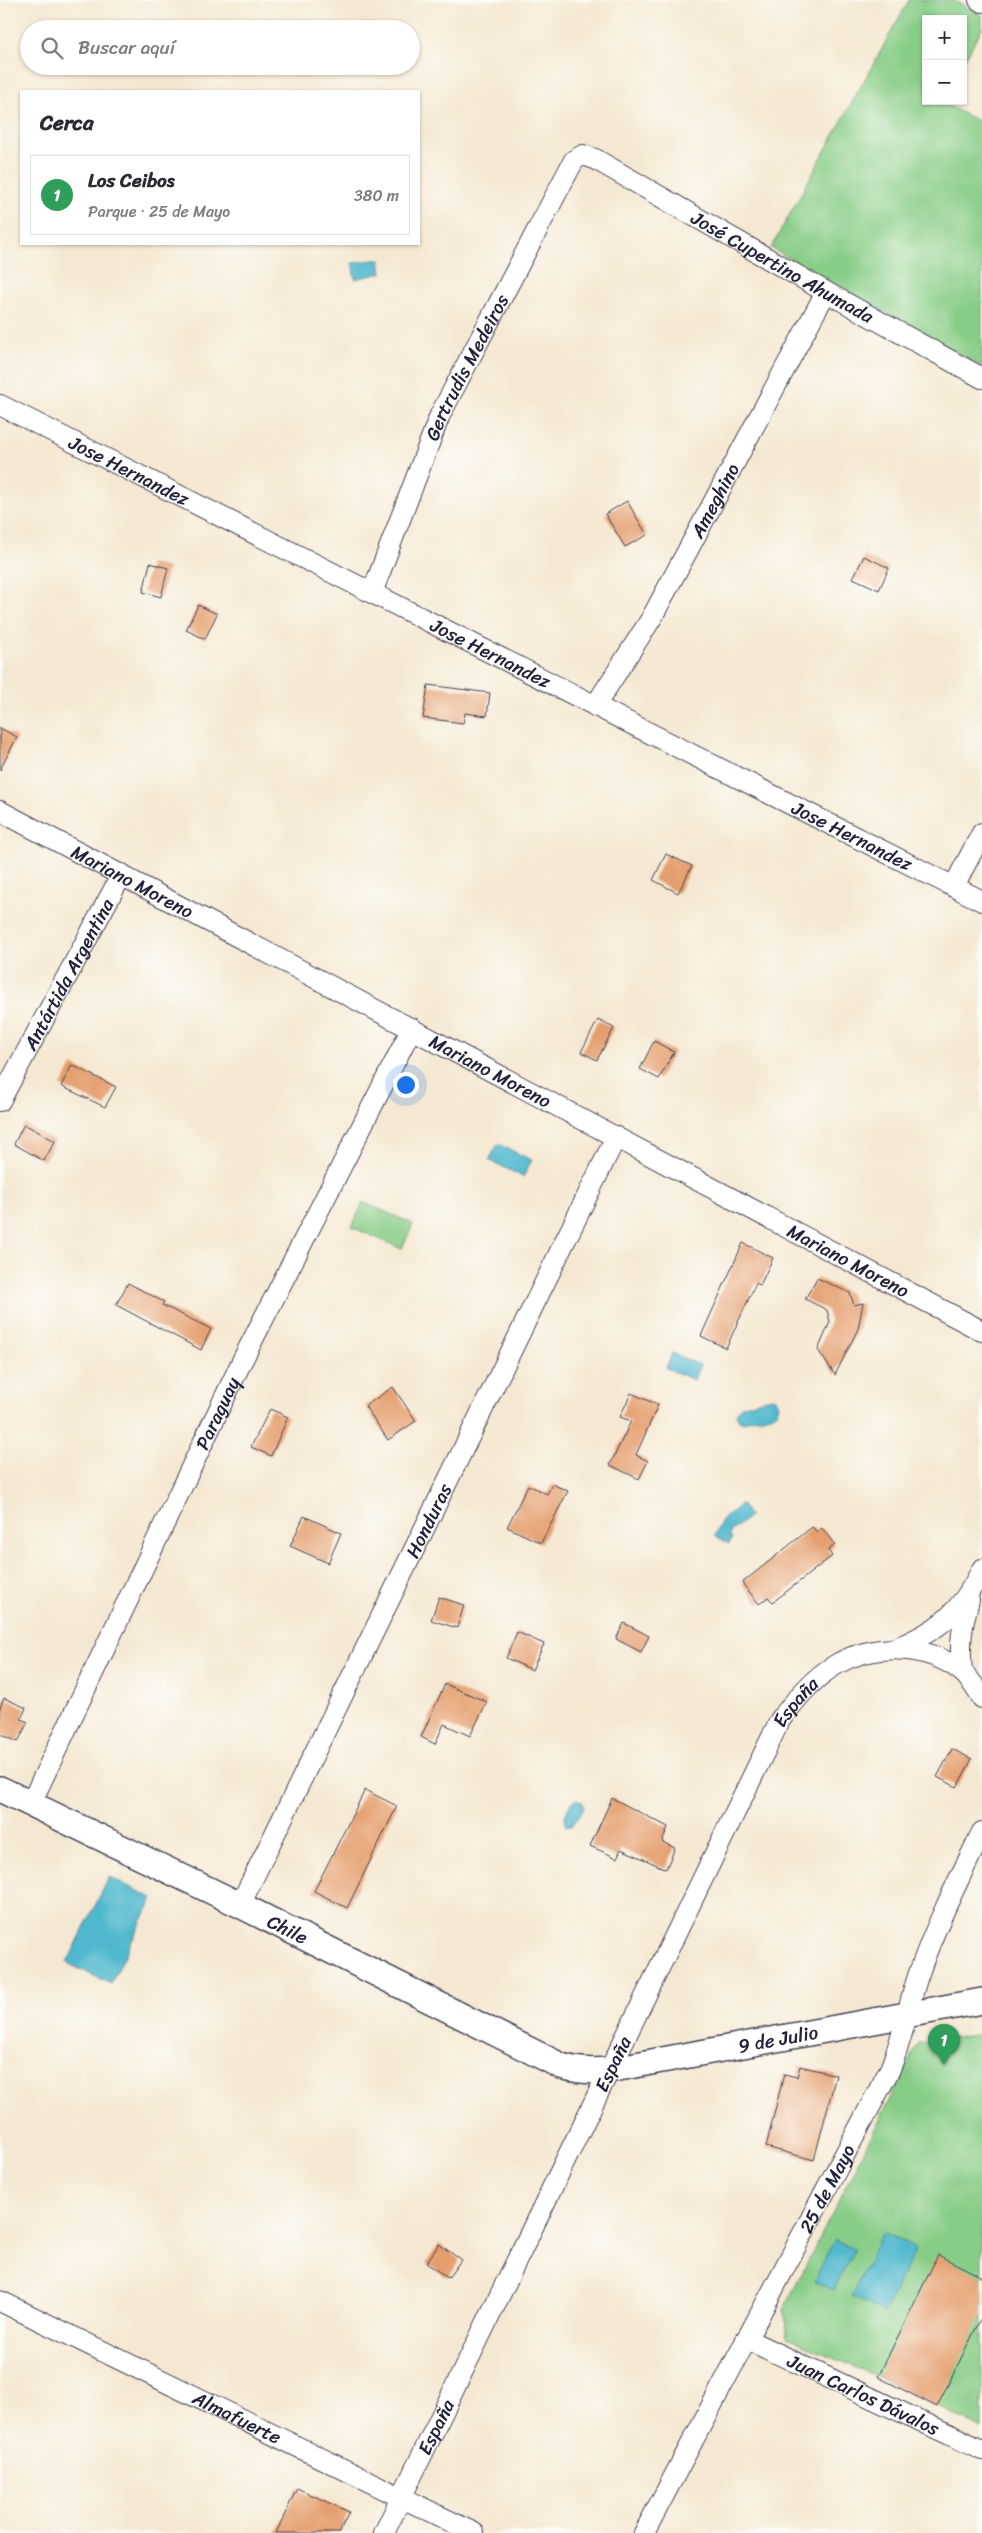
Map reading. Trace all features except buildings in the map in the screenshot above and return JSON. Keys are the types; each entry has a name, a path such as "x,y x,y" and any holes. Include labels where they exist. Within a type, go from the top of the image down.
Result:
{"street":[{"name":"José Cupertino Ahumada","path":"583,155 595,159 826,292 982,378"},
{"name":"Gertrudis Medeiros","path":"372,593 440,415 574,160 583,155"},
{"name":"Ameghino","path":"596,706 652,619 826,292"},
{"name":"Jose Hernandez","path":"0,405 982,901"},
{"name":"Mariano Moreno","path":"0,811 982,1331"},
{"path":"954,886 982,833"},
{"name":"Antártida Argentina","path":"0,1101 122,874"},
{"name":"Paraguay","path":"31,1803 243,1359 412,1028"},
{"name":"Honduras","path":"240,1905 616,1137"},
{"name":"España","path":"962,1671 959,1651 961,1628 973,1588 982,1569"},
{"name":"España","path":"894,1649 921,1637 945,1622 959,1608 973,1588"},
{"name":"España","path":"384,2533 780,1720 795,1699 835,1665 852,1656 894,1649 911,1650 934,1657 962,1671"},
{"path":"962,1671 982,1698"},
{"name":"Chile","path":"0,1789 240,1905 561,2066 575,2070"},
{"name":"25 de Mayo","path":"644,2533 890,2069 918,1976 940,1918 982,1832"},
{"name":"9 de Julio","path":"575,2070 589,2072 608,2070 982,2001"},
{"name":"Almafuerte","path":"0,2300 474,2533"},
{"name":"Juan Carlos Dávalos","path":"746,2339 982,2450"}],"green space":[{"path":"909,0 953,0 982,15 982,28 967,56 967,15 922,15 922,105 947,105 982,123 982,367 771,248"},
{"path":"363,1202 413,1224 402,1249 352,1227"},
{"path":"982,2034 982,2429 878,2377 788,2338 784,2309 918,2043"}],"water":[{"path":"380,259 382,273 355,279 352,263"},
{"path":"498,1144 532,1160 523,1177 489,1160"},
{"path":"672,1353 700,1365 694,1380 666,1368"},
{"path":"771,1397 776,1398 779,1405 777,1412 769,1416 744,1422 739,1420 736,1414 741,1406"},
{"path":"741,1504 750,1516 731,1531 729,1536 732,1538 729,1544 714,1536 722,1520"},
{"path":"576,1799 582,1801 584,1809 572,1826 566,1826 567,1811"},
{"path":"109,1877 153,1898 111,1984 67,1963"},
{"path":"883,2232 916,2248 884,2312 851,2296"},
{"path":"835,2239 854,2249 834,2290 814,2281"}],"place":[{"name":"Los Ceibos","path":"944,2065"}]}
